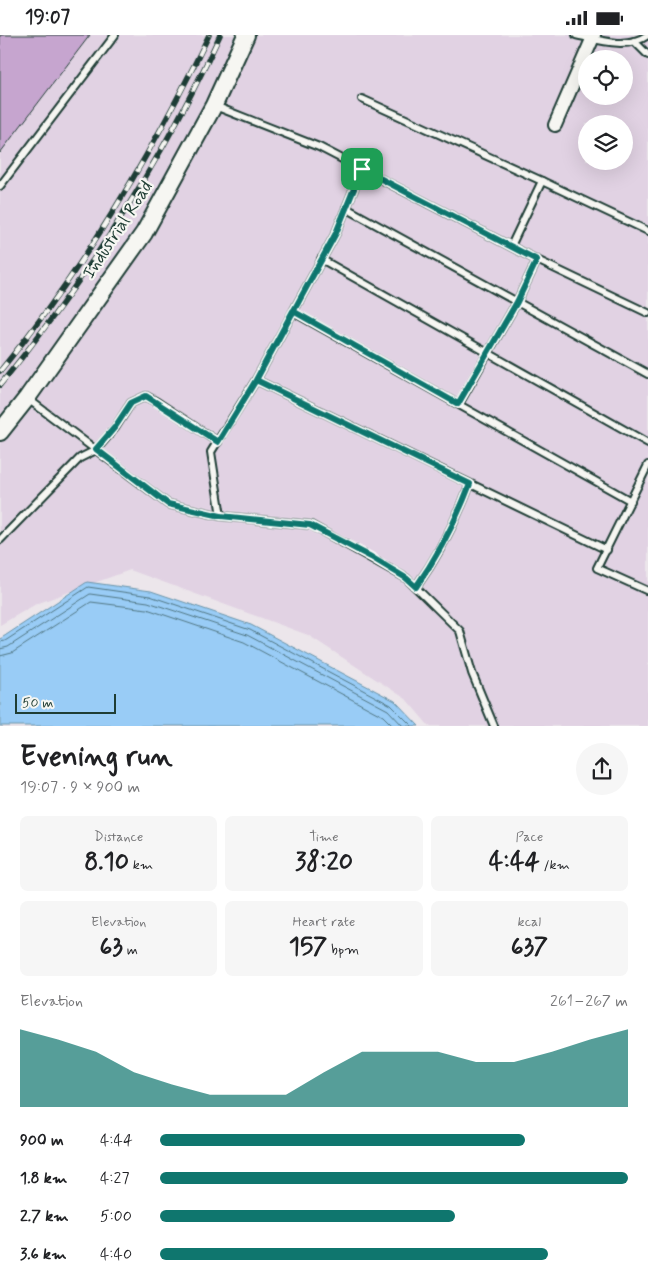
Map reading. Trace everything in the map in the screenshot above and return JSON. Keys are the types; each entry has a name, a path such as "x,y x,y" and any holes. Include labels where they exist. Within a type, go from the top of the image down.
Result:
{"street":[{"name":"Industrial Road","path":"0,432 27,398 144,233 214,105 246,35"},
{"path":"555,125 594,37"}],"lane":[{"path":"0,186 114,35"},
{"path":"576,35 594,37 621,44 648,35"},
{"path":"634,41 648,55"},
{"path":"362,99 648,231"},
{"path":"214,105 319,147 537,260 648,313"},
{"path":"221,516 211,452 256,380 336,233 362,169"},
{"path":"511,246 542,181"},
{"path":"346,208 648,374"},
{"path":"322,259 648,443"},
{"path":"458,404 517,302 537,260"},
{"path":"293,311 631,501"},
{"path":"256,380 606,550"},
{"path":"0,540 80,458 96,449 115,427 131,403 146,396 218,442"},
{"path":"27,398 168,504 221,516 310,525 406,578 460,631 472,673 494,726"},
{"path":"648,465 597,568 648,591"},
{"path":"416,587 443,545 470,484"}],"shaded area":[{"path":"0,35 648,35 648,726 429,726 406,699 308,635 130,570 36,604 0,625"}],"water":[{"path":"87,582 151,591 251,625 395,701 419,726 0,726 0,639"}],"building":[{"path":"0,35 90,35 0,153"}],"railway":[{"path":"0,371 60,292 115,209 164,123 209,35"},
{"path":"0,385 63,303 121,217 173,128 220,35"}],"route":[{"path":"362,169 336,233 275,346 256,380 218,442 146,396 131,403 115,427 96,449 168,504 221,516 310,525 371,557 406,578 416,587 443,545 470,484 256,380 293,311 458,404 517,302 537,260 362,169"}]}
